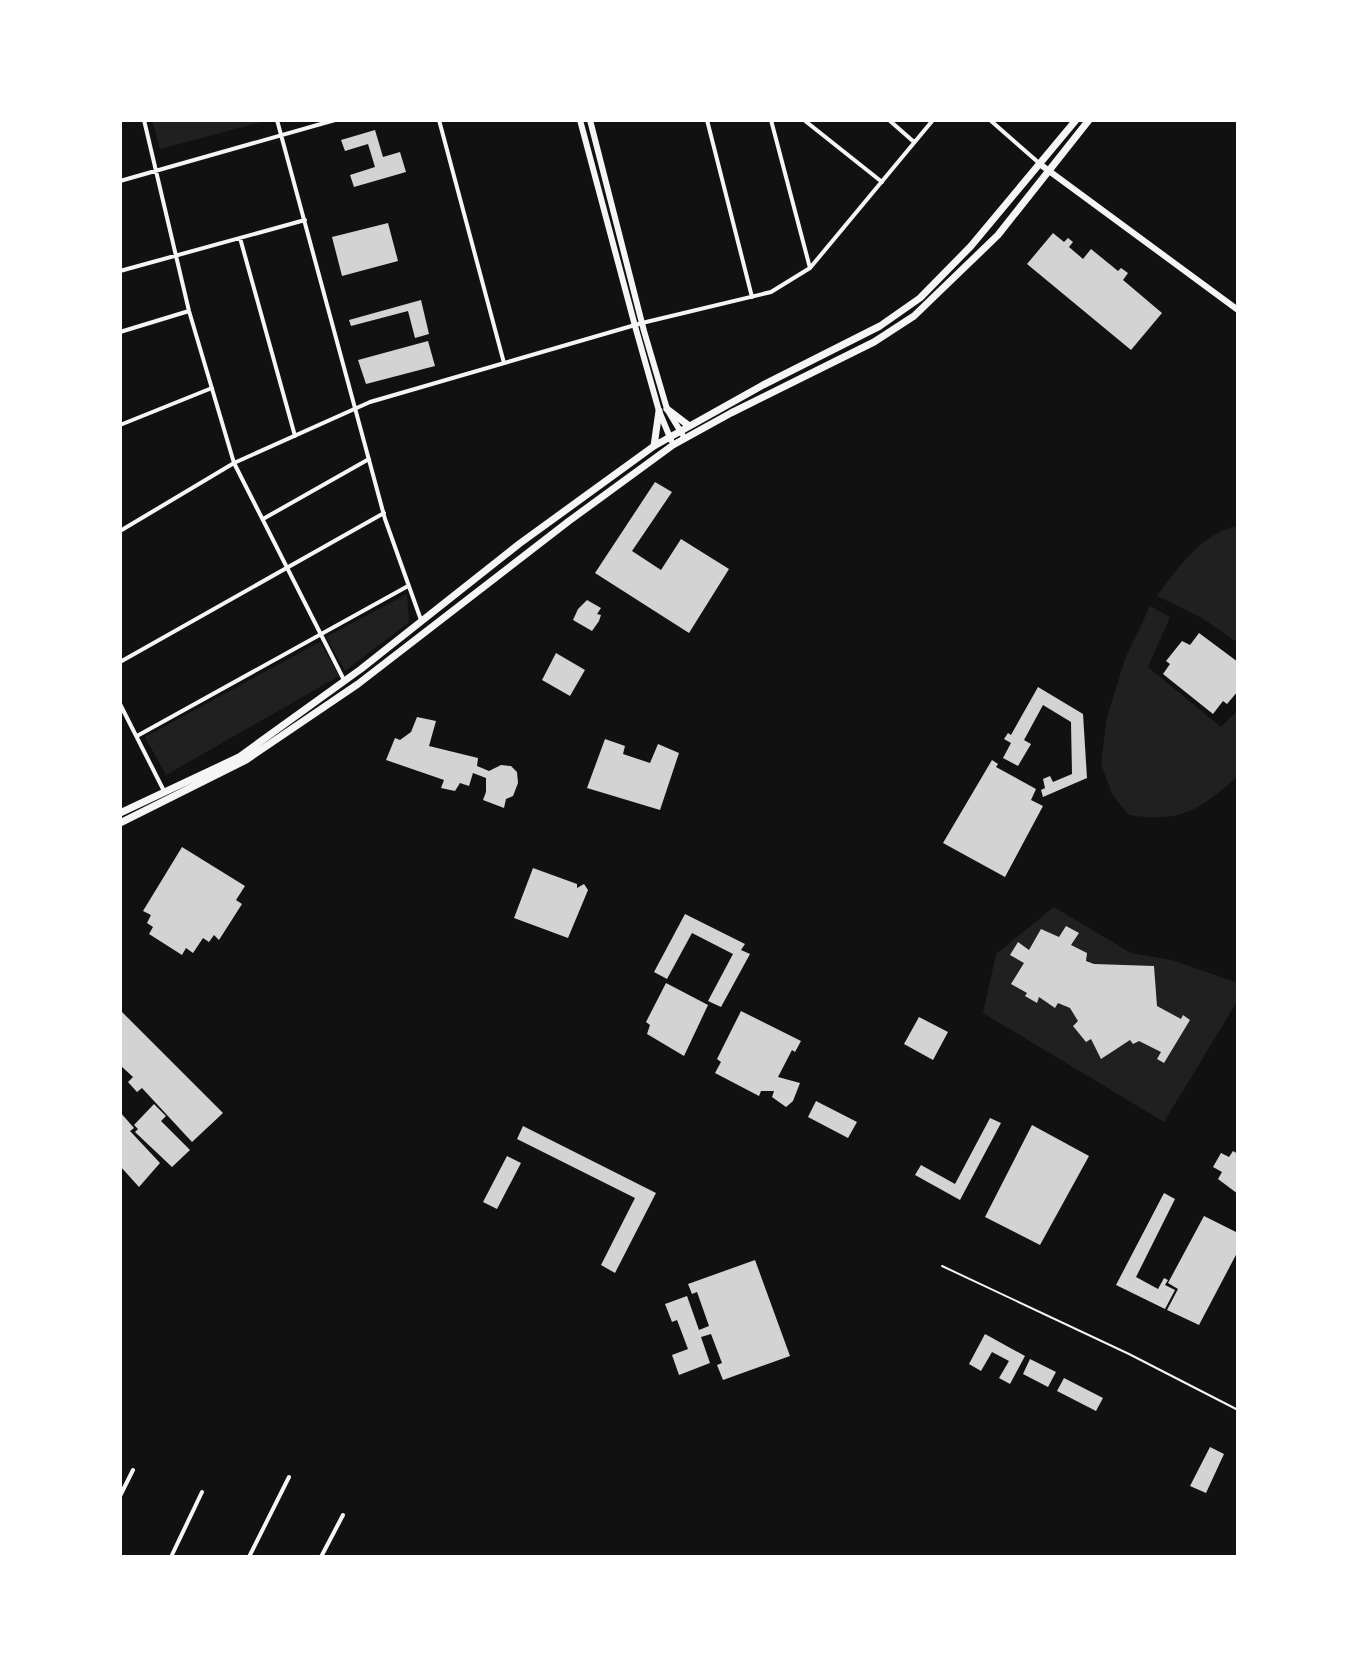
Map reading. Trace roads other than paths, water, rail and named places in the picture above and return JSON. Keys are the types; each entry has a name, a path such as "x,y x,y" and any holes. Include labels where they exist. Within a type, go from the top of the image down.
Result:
{"main road":[{"path":"120,813 166,797 246,760 358,684 671,441 679,430 880,326 920,298 971,246 1076,120"},
{"path":"120,823 239,757 422,622 519,544 654,446 684,439 874,342 914,316 998,235 1089,120"},
{"path":"654,446 663,410 688,425"}],"street":[{"path":"144,120 189,311 234,463 344,681"},
{"path":"277,120 384,513 422,622"},
{"path":"120,181 335,120"},
{"path":"439,120 504,363"},
{"path":"580,120 671,441"},
{"path":"590,120 639,325"},
{"path":"707,120 752,297"},
{"path":"771,120 810,268"},
{"path":"804,120 882,182"},
{"path":"889,120 914,142"},
{"path":"120,531 234,463 370,402 639,325 771,292 810,268 933,120"},
{"path":"990,120 1041,165 1238,310"},
{"path":"120,271 305,220"},
{"path":"240,238 295,436"},
{"path":"120,332 189,311"},
{"path":"120,425 212,388"},
{"path":"663,410 684,439"},
{"path":"263,519 369,459"},
{"path":"120,662 384,513"},
{"path":"137,736 409,586"},
{"path":"120,704 166,797"},
{"path":"120,1496 133,1470"},
{"path":"249,1557 289,1477"},
{"path":"171,1557 202,1492"},
{"path":"321,1557 343,1515"}],"lane":[{"path":"942,1266 1129,1354 1238,1410"}]}
